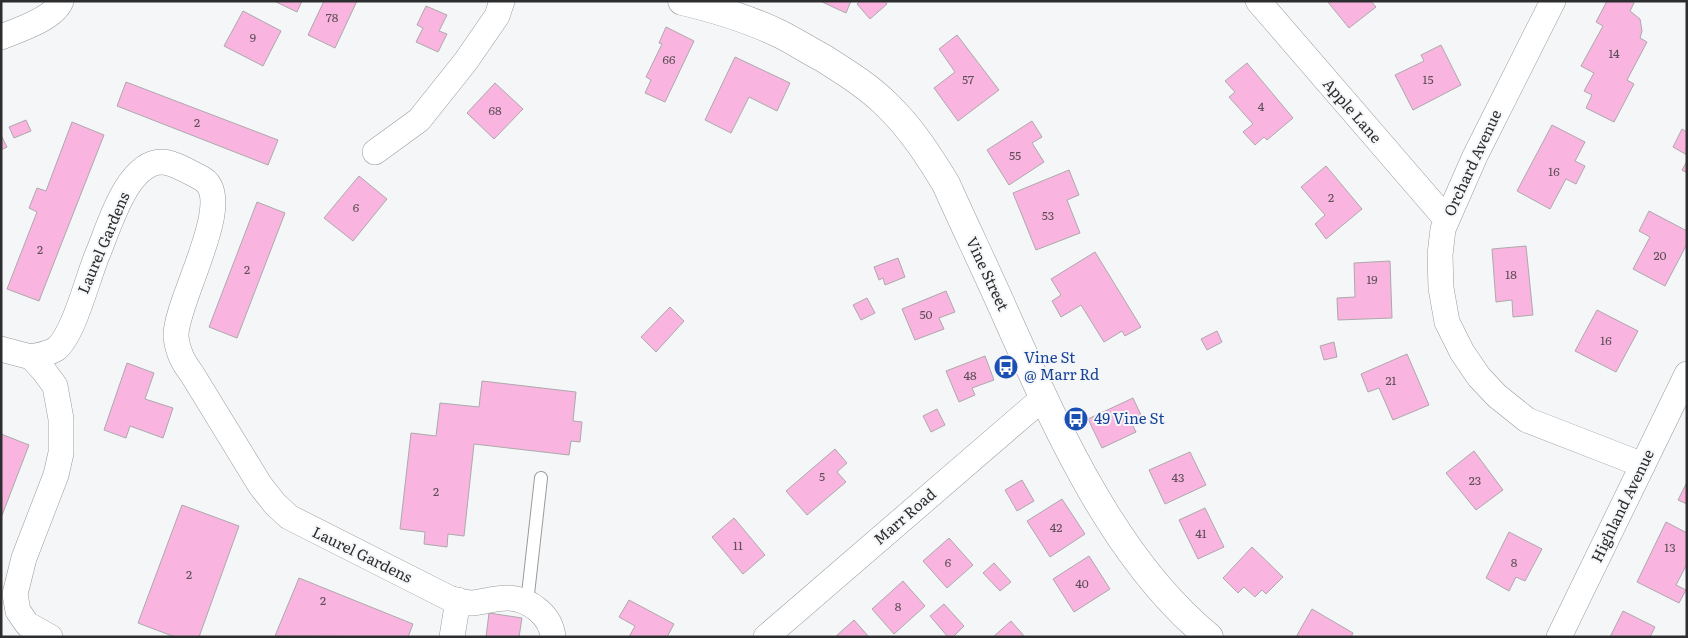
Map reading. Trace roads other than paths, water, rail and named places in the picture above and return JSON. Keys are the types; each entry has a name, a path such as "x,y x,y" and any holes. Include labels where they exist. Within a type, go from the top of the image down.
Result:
{"street":[{"path":"1,37 42,20 59,6 61,1"},
{"path":"376,152 419,120 466,61 487,31 497,16 502,1"},
{"name":"Vine Street","path":"682,1 719,10 779,34 840,69 867,88 888,105 910,130 946,184 1043,398 1072,454 1108,516 1153,582 1175,606 1209,637"},
{"name":"Apple Lane","path":"1258,1 1447,220"},
{"name":"Orchard Avenue","path":"1553,1 1475,156 1443,229 1440,256 1441,288 1447,322 1462,352 1479,377 1497,396 1527,420 1643,465"},
{"name":"Laurel Gardens","path":"31,356 48,354 57,348 67,336 97,255 122,198 134,176 147,166 163,162 183,169 204,180 214,194 209,231 180,312 176,336 180,357 260,486 274,504 289,517 440,594 470,603 511,598 527,603"},
{"path":"1,349 31,356 55,386 61,419 61,453 56,475 24,558 14,594 18,610 28,624 50,637"},
{"name":"Highland Avenue","path":"1559,637 1687,374"},
{"name":"Marr Road","path":"766,637 1043,398"},
{"path":"452,637 458,600"},
{"path":"527,603 544,614 552,627 553,637"}],"lane":[{"path":"527,603 541,478"}],"place":[{"name":"Vine St @ Marr Rd","path":"1006,367"},
{"name":"49 Vine St","path":"1076,419"}]}
